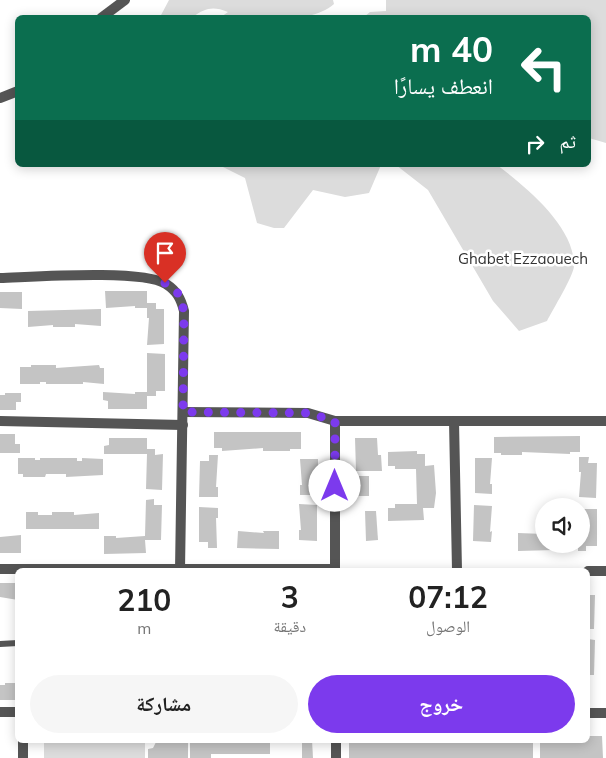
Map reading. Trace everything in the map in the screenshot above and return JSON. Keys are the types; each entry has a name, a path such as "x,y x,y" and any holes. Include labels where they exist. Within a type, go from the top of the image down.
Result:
{"street":[{"path":"105,15 125,0"},
{"path":"0,98 15,92"},
{"path":"0,278 134,276 165,283 180,295 184,312 180,568"},
{"path":"183,412 308,413 335,421 606,421"},
{"path":"0,421 183,425"},
{"path":"335,421 335,568"},
{"path":"454,421 457,568"},
{"path":"0,569 15,569"},
{"path":"590,570 606,571"},
{"path":"0,712 15,712"},
{"path":"590,713 606,713"},
{"path":"23,743 23,758"},
{"path":"336,743 336,758"}],"lane":[{"path":"0,644 15,643"}],"green space":[{"path":"169,0 333,0 334,4 323,11 310,15 224,15 228,12 213,9 205,10 196,15 161,15"},
{"path":"386,0 606,0 606,143 591,139 591,15 366,15 370,12 386,11"},
{"path":"223,167 380,167 369,193 345,197 313,190 284,228 274,228 257,223 245,178"},
{"name":"Ghabet Ezzaouech","path":"399,167 499,167 547,209 566,237 572,251 574,266 567,285 547,321 519,331 493,301 428,190"},
{"path":"44,743 145,743 145,758 44,758"}],"building":[{"path":"105,291 147,291 147,303 156,303 156,309 164,309 164,344 147,345 149,318 147,318 147,308 135,308 135,306 106,308"},
{"path":"0,292 22,292 22,309 0,308"},
{"path":"101,309 101,326 75,324 75,327 53,327 53,325 28,327 28,311"},
{"path":"147,353 165,354 165,391 156,391 156,396 147,396 147,409 108,409 108,401 103,400 103,392 135,394 135,392 147,392"},
{"path":"31,365 56,365 56,368 99,365 100,368 104,368 104,384 83,382 83,384 46,384 46,382 40,382 40,384 20,384 20,367 31,367"},
{"path":"5,393 21,393 21,402 16,402 16,410 0,410 0,395 5,395"},
{"path":"214,432 301,432 301,449 263,451 263,448 222,451 222,448 214,448"},
{"path":"0,434 15,434 15,444 20,444 20,453 0,453"},
{"path":"580,436 580,452 570,452 570,454 522,452 522,455 501,455 501,453 494,453 494,437"},
{"path":"109,438 147,438 147,449 155,449 155,455 163,454 162,490 146,489 147,454 104,454 104,446 109,445"},
{"path":"355,438 377,438 378,455 381,455 382,471 356,471"},
{"path":"417,451 417,454 425,454 425,466 434,465 436,493 434,508 423,508 424,520 388,521 388,508 395,508 395,504 417,504 416,469 395,469 395,466 388,466 388,452"},
{"path":"209,455 218,455 216,487 218,487 218,497 199,497 200,461 209,461"},
{"path":"579,457 589,457 588,463 597,463 596,498 579,497 581,472 579,472"},
{"path":"18,458 35,458 35,460 40,460 40,458 77,458 77,461 82,461 82,458 103,459 103,475 66,477 66,474 46,474 45,477 23,477 23,474 18,474"},
{"path":"475,458 492,458 490,484 492,484 492,494 475,493"},
{"path":"300,459 318,459 318,495 300,495 300,485 302,485"},
{"path":"357,476 369,476 369,496 357,496"},
{"path":"154,499 154,505 162,505 161,540 145,540 146,553 104,554 104,536 116,536 116,538 145,536 146,500"},
{"path":"299,504 317,505 317,541 299,540 299,530 301,530"},
{"path":"474,505 492,506 491,542 473,541"},
{"path":"199,507 218,508 218,518 216,518 217,548 208,548 208,542 199,542"},
{"path":"590,509 597,509 597,546 590,546"},
{"path":"365,511 376,511 378,540 366,541"},
{"path":"26,512 38,512 38,515 52,515 52,512 74,512 74,515 99,513 99,529 26,529"},
{"path":"238,531 264,533 263,531 279,531 279,549 237,548"},
{"path":"518,533 535,534 535,551 518,551"},
{"path":"21,535 21,553 0,553 0,537"},
{"path":"0,583 15,583 15,600 0,597"},
{"path":"590,595 595,595 594,629 590,629"},
{"path":"590,639 595,640 594,675 590,675"},
{"path":"5,683 15,683 15,700 0,700 0,685 5,685"},
{"path":"590,736 602,736 603,758 540,758 540,743 590,743"},
{"path":"156,743 188,743 188,758 148,758 148,749 153,748"},
{"path":"190,743 270,743 270,754 211,754 211,758 190,758"},
{"path":"302,743 312,743 313,758 302,758"},
{"path":"349,743 533,743 533,758 349,758"}],"route":[{"path":"165,283 180,295 184,312 183,412 308,413 335,421 335,486"}]}
